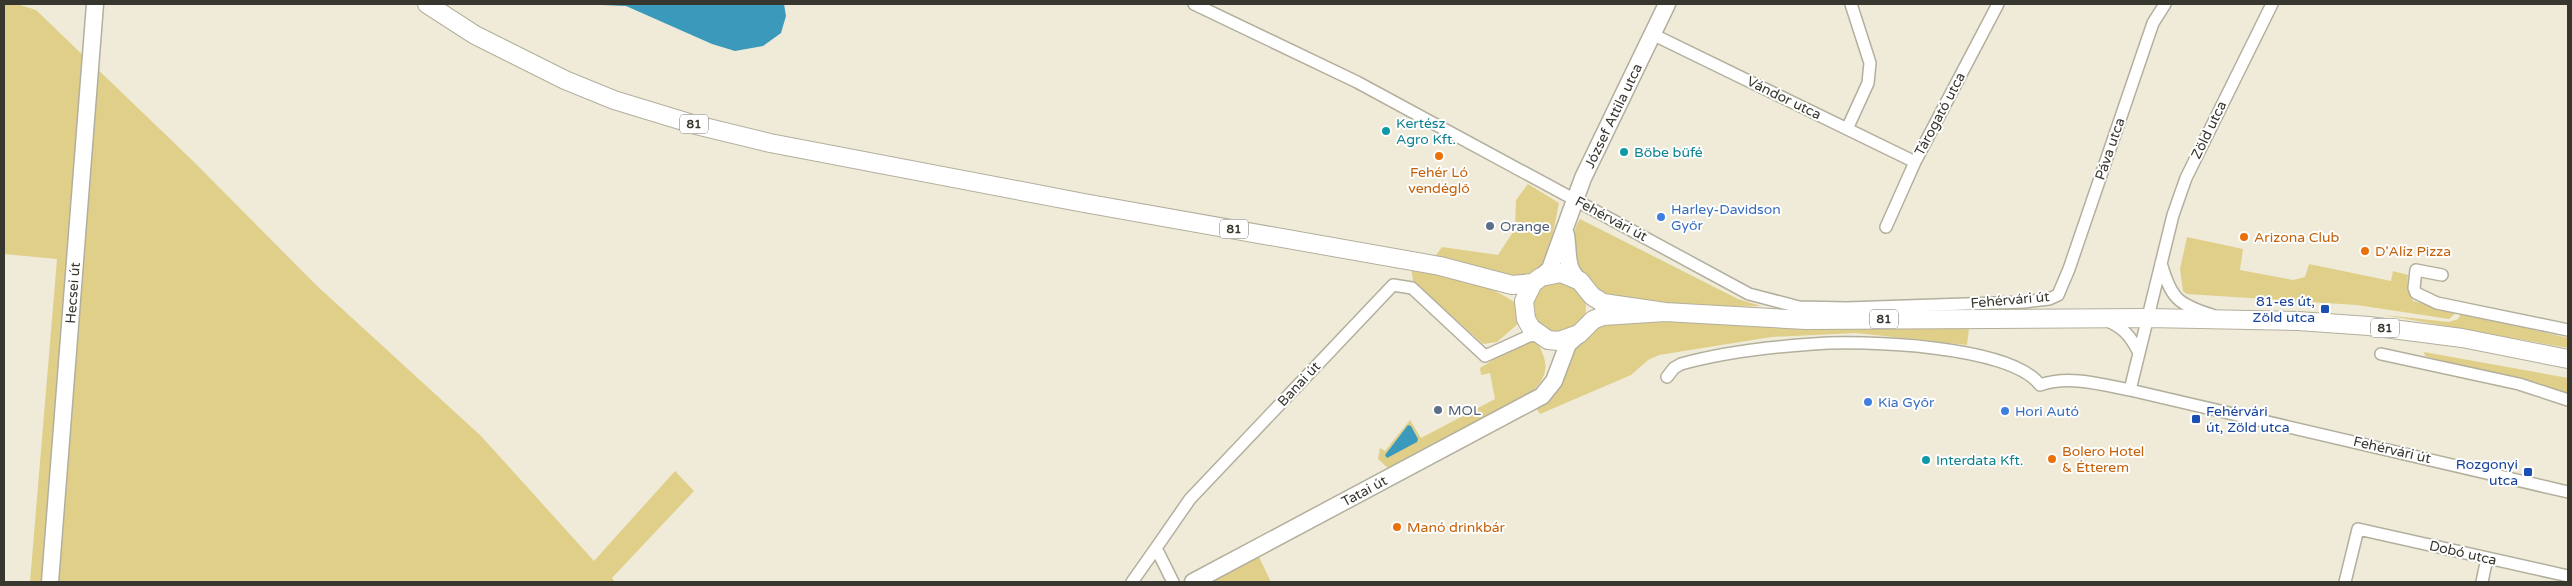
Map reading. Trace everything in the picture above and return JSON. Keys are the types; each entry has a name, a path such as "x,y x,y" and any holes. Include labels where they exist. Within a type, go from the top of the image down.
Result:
{"main road":[{"name":"81","path":"427,4 475,35 565,80 614,100 696,125 770,143 1084,203 1440,266 1486,280 1512,285 1561,273 1583,285 1592,296 1603,303 1665,312 1806,320 2148,318 2369,326 2462,338 2568,359"},
{"name":"81","path":"1486,280 1509,294 1543,337 1559,341 1582,330 1593,320 1610,315 1665,312"},
{"path":"1525,315 1524,301 1537,280"},
{"path":"1582,330 1592,307 1583,285"}],"street":[{"name":"Hecsei út","path":"50,582 95,4"},
{"name":"Fehérvári út","path":"1194,4 1356,82 1749,294 1799,307 1847,308 2024,302 2049,299 2058,295"},
{"name":"József Attila utca","path":"1537,280 1550,269 1583,178 1667,4"},
{"path":"1847,129 1868,83 1870,63 1852,4"},
{"name":"Tárogató utca","path":"1886,227 1915,162 1998,4"},
{"name":"Páva utca","path":"2058,295 2065,282 2153,23 2165,4"},
{"name":"Zöld utca","path":"2130,390 2173,214 2186,178 2272,4"},
{"name":"Vándor utca","path":"1652,34 1915,162"},
{"name":"József Attila utca","path":"1565,230 1569,266 1573,275 1583,285"},
{"path":"2161,261 2169,289 2175,297 2199,311 2228,320"},
{"path":"2442,275 2416,270 2414,288 2416,293 2428,301 2568,330"},
{"name":"Banai út","path":"1156,548 1190,499 1393,285 1412,288 1485,356"},
{"path":"1485,356 1517,333 1525,315"},
{"path":"2103,318 2122,327 2139,353"},
{"name":"Tatai út","path":"1193,582 1536,399 1550,388 1564,351 1582,330"},
{"path":"1485,356 1529,336 1543,337"},
{"name":"Tatai út","path":"1536,399 1546,387 1552,371 1553,355 1543,337"},
{"name":"Fehérvári út","path":"1667,377 1674,368 1681,364 1737,352 1815,343 1872,344 1976,354 2020,369 2040,385 2053,381 2071,380 2130,390 2568,492"},
{"path":"2381,354 2519,384 2568,400"},
{"name":"Dobó utca","path":"2345,582 2358,529 2568,576"},
{"path":"1132,582 1156,548 1173,582"},
{"path":"2482,582 2487,558"}],"shaded area":[{"path":"4,4 17,4 36,10 193,161 316,285 481,436 594,561 675,471 694,491 612,578 615,582 30,582 57,259 4,254"},
{"path":"1528,184 1559,203 1553,233 1541,267 1521,281 1430,263 1442,247 1498,255 1515,229 1516,200"},
{"path":"1580,219 1738,299 1761,306 1698,308 1600,296 1578,273 1571,248 1576,226"},
{"path":"2187,237 2243,249 2240,270 2293,280 2305,277 2309,264 2391,281 2393,271 2408,275 2407,289 2413,301 2457,312 2449,319 2357,305 2187,294 2183,291 2180,269"},
{"path":"1411,267 1465,279 1492,289 1516,303 1519,323 1497,342 1483,344 1413,281"},
{"path":"1559,281 1569,283 1578,289 1584,298 1586,308 1584,318 1578,327 1569,333 1559,335 1549,333 1540,327 1534,318 1532,308 1534,298 1540,289 1549,283"},
{"path":"2461,313 2568,338 2568,348 2384,315 2449,322 2458,319"},
{"path":"1614,320 1969,328 1967,345 1856,333 1771,337 1659,355 1648,360 1631,375 1540,414 1537,409 1551,398 1566,356 1600,323"},
{"path":"1535,339 1544,358 1545,373 1537,386 1522,400 1389,469 1378,459 1380,448 1385,451 1410,420 1421,438 1495,399 1490,373 1481,375 1480,368 1519,344"},
{"path":"2424,352 2568,378 2568,395 2425,356"},
{"path":"1258,555 1271,582 1207,582"}],"water":[{"path":"579,4 784,4 786,16 781,33 763,46 735,51 712,44 626,6"},
{"path":"1408,425 1411,426 1418,439 1417,442 1387,458 1385,455"}],"place":[{"name":"Kertész Agro Kft.","path":"1386,131"},
{"name":"Böbe büfé","path":"1624,152"},
{"name":"Fehér Ló vendéglő","path":"1439,156"},
{"name":"Harley-Davidson Győr","path":"1661,217"},
{"name":"Orange","path":"1490,226"},
{"name":"Arizona Club","path":"2244,237"},
{"name":"D'Alíz Pizza","path":"2365,251"},
{"name":"81-es út, Zöld utca","path":"2325,309"},
{"name":"Kia Győr","path":"1868,402"},
{"name":"MOL","path":"1438,410"},
{"name":"Hori Autó","path":"2005,411"},
{"name":"Fehérvári út, Zöld utca","path":"2196,419"},
{"name":"Bolero Hotel & Étterem","path":"2052,459"},
{"name":"Interdata Kft.","path":"1926,460"},
{"name":"Rozgonyi utca","path":"2528,472"},
{"name":"Manó drinkbár","path":"1397,527"}]}
